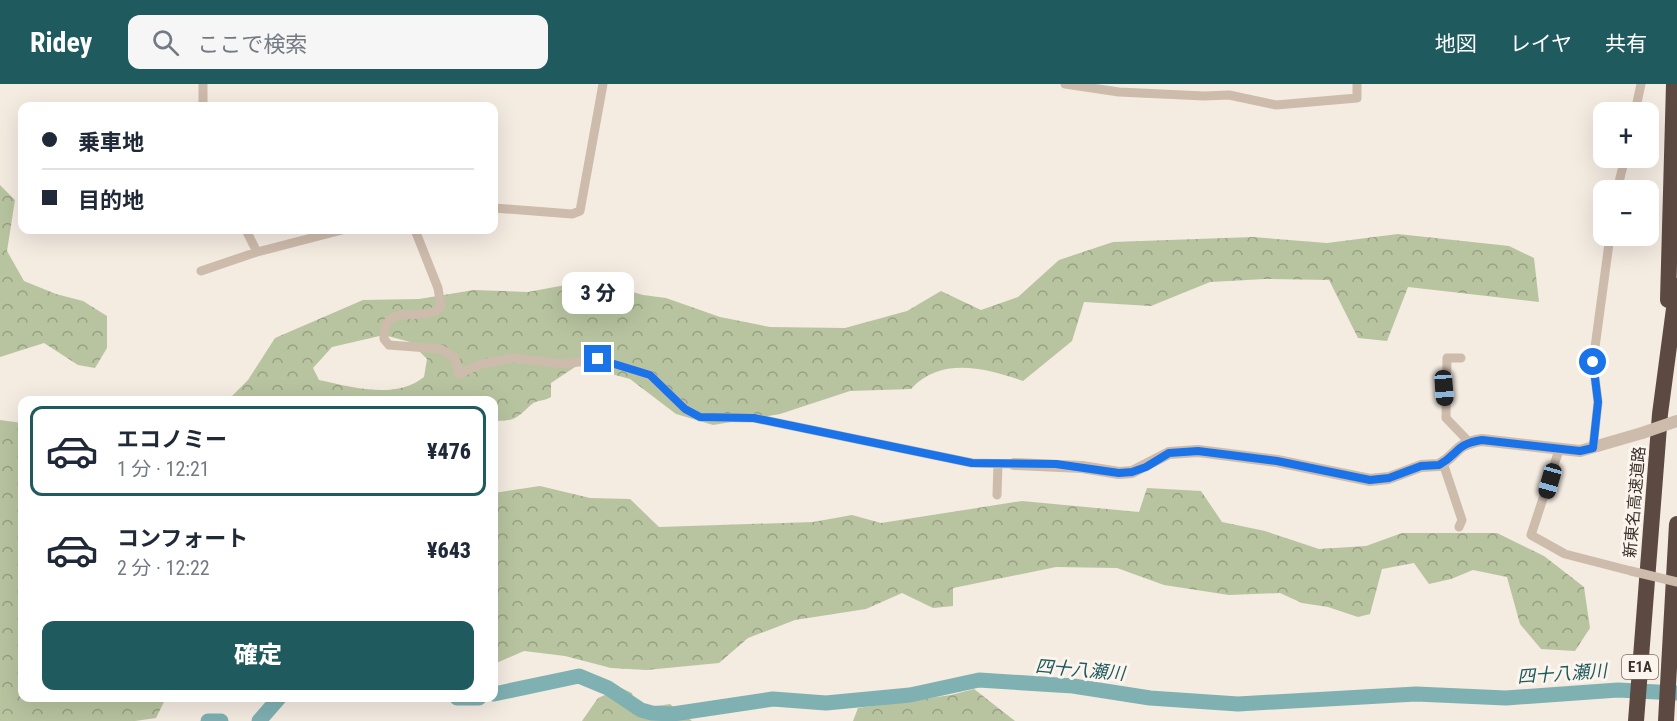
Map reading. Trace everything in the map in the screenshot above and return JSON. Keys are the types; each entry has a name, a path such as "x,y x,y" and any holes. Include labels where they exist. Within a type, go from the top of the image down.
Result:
{"highway":[{"path":"1666,364 1674,84"},
{"name":"新東名高速道路","path":"1636,721 1643,613 1666,364 1677,286"},
{"name":"E1A","path":"1666,721 1677,524"}],"street":[{"path":"203,84 203,102"},
{"path":"498,208 572,214 580,211 603,84"},
{"path":"1065,84 1119,92 1229,95 1276,105 1357,98 1357,84"},
{"path":"1637,102 1641,84"},
{"path":"248,234 257,252"},
{"path":"201,271 257,252 327,234"},
{"path":"417,234 438,288 441,307 435,313 396,316 387,321 383,327 384,339 389,345 441,349 449,352 455,358 459,374 481,364 513,358 566,364 598,359 650,375 685,409 700,417 754,418 972,463 1064,465 1119,473 1132,472 1146,467 1169,453 1198,451 1277,461 1370,480 1389,478 1412,468 1443,463 1457,448 1469,442 1482,440 1580,451 1677,422"},
{"path":"1593,448 1598,402 1593,362 1609,246"},
{"path":"1461,358 1447,358 1444,388 1446,418 1469,442"},
{"path":"1559,450 1531,535 1565,554 1677,582"},
{"path":"1443,463 1462,520 1459,527"},
{"path":"997,495 998,464"}],"green space":[{"path":"0,185 15,200 7,251 24,281 56,294 83,301 107,316 107,348 95,368 78,365 44,343 0,357"},
{"path":"1398,234 1509,246 1534,258 1539,302 1408,287 1387,341 1358,338 1329,280 1265,279 1210,282 1151,306 1084,302 1072,341 1023,381 979,369 950,369 936,372 911,389 850,391 780,414 713,425 676,414 630,379 578,365 551,383 551,397 534,403 519,416 507,420 498,421 498,396 232,396 248,380 275,338 363,300 419,299 474,290 528,292 592,280 643,295 666,298 720,317 770,327 845,328 907,311 941,291 981,310 1018,297 1059,260 1113,242 1253,237 1327,243","holes":["384,335 410,342 427,359 424,377 413,384 387,390 345,386 319,380 313,368 332,347"]},
{"path":"0,420 18,422 18,702 164,702 156,718 135,721 0,721"},
{"path":"540,486 590,498 630,499 659,527 813,522 852,515 881,523 1022,501 1139,512 1147,488 1201,491 1222,522 1265,531 1319,549 1366,546 1402,533 1497,533 1544,556 1584,587 1590,628 1575,651 1541,649 1520,624 1507,577 1473,570 1451,579 1429,584 1414,563 1382,569 1370,614 1358,617 1328,607 1302,603 1280,593 1229,595 1164,585 1117,568 1056,567 953,588 953,606 933,608 902,593 866,609 795,620 748,638 719,663 646,670 611,668 565,656 524,651 498,662 498,492"},
{"path":"621,688 632,693 636,711 643,716 657,706 670,704 692,721 582,721 598,698"},
{"path":"974,689 1015,721 853,721 858,708 951,695"}],"waterway":[{"name":"四十八瀬川","path":"498,693 579,676 608,688 641,710 673,714 773,699 826,703 910,695 979,680 1073,686 1150,698 1238,704 1416,694 1506,698 1618,690 1677,693"},
{"name":"四十八瀬川","path":"259,721 276,702"},
{"name":"四十八瀬川","path":"208,721 221,721"}],"route":[{"path":"598,359 618,363 650,375 685,409 700,417 754,418 972,463 1056,464 1119,473 1132,472 1146,467 1169,453 1198,451 1229,453 1277,461 1370,480 1389,478 1421,466 1439,465 1457,448 1469,442 1482,440 1559,450 1580,451 1593,448 1598,402 1593,362"}]}
